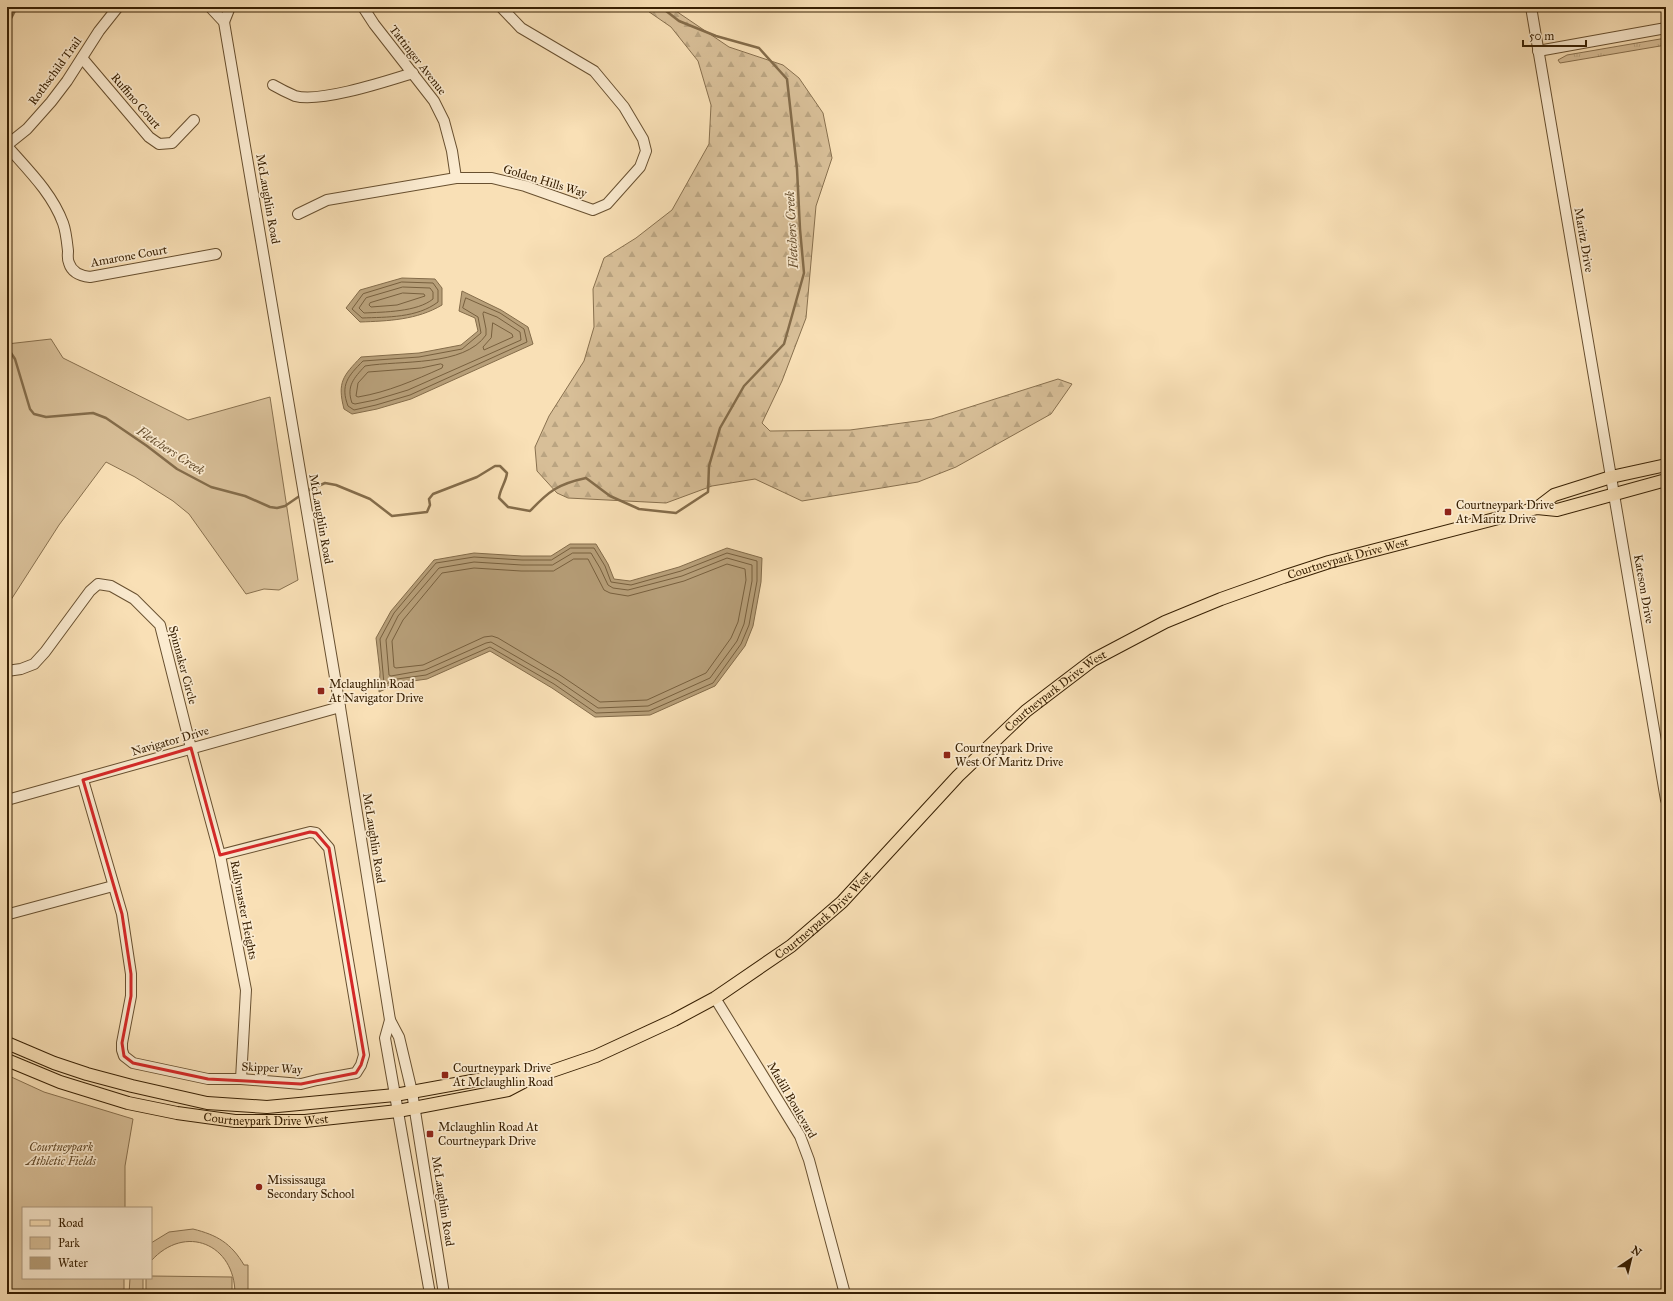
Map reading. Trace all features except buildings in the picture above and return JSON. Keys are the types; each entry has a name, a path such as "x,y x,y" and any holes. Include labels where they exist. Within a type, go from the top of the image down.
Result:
{"main road":[{"name":"Courtneypark Drive West","path":"1538,508 1554,494 1611,477 1666,465"},
{"name":"Courtneypark Drive West","path":"7,1060 60,1082 128,1103 177,1113 235,1121 305,1121 398,1111 508,1090 529,1079 596,1056 674,1020 715,998 791,946 842,902 958,776 1026,711 1093,660 1165,622 1221,598 1283,576 1329,562 1538,508 1557,510 1666,480"},
{"name":"Courtneypark Drive West","path":"7,1043 54,1063 87,1074 132,1086 207,1103 267,1108 412,1092 505,1075 529,1079"},
{"path":"128,1103 132,1086"}],"street":[{"name":"Rothschild Trail","path":"7,146 27,129 50,102 82,58 99,31 118,7"},
{"path":"210,7 224,22 230,7"},
{"name":"Tattinger Avenue","path":"363,7 374,24 434,101 444,121 452,151 456,178"},
{"name":"Golden Hills Way","path":"298,214 327,200 456,178 492,178 524,186 594,210 607,204 640,167 646,150 643,139 624,107 594,71 521,28 501,7"},
{"name":"Maritz Drive","path":"1531,7 1611,477"},
{"name":"McLaughlin Road","path":"224,22 340,707 390,1020 399,1037 412,1092 444,1294"},
{"path":"1538,51 1666,28"},
{"name":"Ruffino Court","path":"82,58 149,137 158,144 172,143 194,120"},
{"path":"273,85 296,96 321,97 374,86 413,73"},
{"name":"Amarone Court","path":"7,146 43,187 54,204 63,224 69,263 74,272 80,276 90,277 216,254"},
{"name":"Kateson Drive","path":"1611,477 1666,800"},
{"name":"Spinnaker Circle","path":"7,670 21,669 34,664 45,652 90,591 98,584 111,586 134,599 160,625 191,748"},
{"name":"Navigator Drive","path":"7,800 340,707"},
{"name":"Rallymaster Heights","path":"191,748 220,855 246,990 241,1079"},
{"name":"Skipper Way","path":"83,780 122,914 132,974 131,996 122,1042 124,1056 133,1063 208,1079 241,1079 301,1084 356,1073 361,1065 364,1055 329,848 316,832 310,832 220,855"},
{"path":"7,916 9,914 113,886"},
{"name":"Madill Boulevard","path":"715,998 800,1136 809,1160 845,1294"},
{"name":"McLaughlin Road","path":"390,1020 385,1038 430,1294"}],"highlighted area":[{"path":"191,748 220,855 310,832 316,833 329,848 364,1055 361,1065 356,1073 301,1084 208,1079 133,1063 124,1056 122,1043 131,996 131,974 122,914 83,780"}],"green space":[{"path":"642,7 670,7 729,47 783,65 799,78 823,113 832,158 816,206 806,318 782,381 762,423 770,431 850,430 932,419 1058,379 1072,384 1051,414 956,467 918,482 802,501 755,479 712,486 666,503 568,498 557,493 537,471 535,447 549,416 584,361 594,327 593,289 604,258 636,238 672,210 709,144 711,105 698,61 671,27"},
{"path":"1666,38 1666,45 1560,63 1558,60 1567,55"},
{"path":"51,339 63,358 188,420 270,397 298,580 279,590 264,589 246,594 189,514 173,501 135,477 106,462 59,525 7,606 7,344"},
{"name":"Courtneypark Athletic Fields","path":"7,1075 44,1092 133,1119 125,1166 125,1207 22,1207 22,1279 124,1279 124,1294 7,1294"},
{"path":"193,1229 209,1234 223,1241 234,1251 244,1265 248,1265 248,1294 235,1294 233,1277 227,1262 206,1244 193,1242 178,1243 164,1249 152,1260 152,1242 169,1232"},
{"path":"152,1276 232,1277 232,1294 146,1294 146,1279 152,1279"},
{"path":"130,1279 143,1279 143,1294 129,1294"}],"water":[{"path":"402,278 435,279 442,288 442,305 423,314 412,317 360,322 346,308 360,290"},
{"path":"462,291 501,310 528,327 533,344 411,399 377,409 352,414 344,409 341,392 343,380 350,369 361,357 419,353 461,345 478,331 475,318 459,311"},
{"path":"570,544 596,544 608,564 614,579 630,581 679,567 727,548 762,558 761,582 753,626 745,646 715,686 650,715 595,717 552,688 490,651 427,679 398,683 379,692 380,672 376,638 391,611 434,560 474,553 551,556"}],"waterway":[{"path":"7,26 17,7"},
{"name":"Fletchers Creek","path":"307,491 325,483 336,485 370,499 392,516 427,512 430,505 429,499 433,494 477,477 495,466 500,466 507,473 499,498 508,507 530,511 555,489 576,480 586,478 610,496 639,509 676,513 708,492 709,466 720,428 744,386 784,344 804,273 797,169 787,79 759,48 716,36 679,21 661,7"},
{"name":"Fletchers Creek","path":"7,351 11,353 15,359 30,409 34,414 46,417 93,413 106,418 177,469 211,487 245,496 270,507 277,508 285,506 301,495"}],"place":[{"name":"Courtneypark Drive At Maritz Drive","path":"1448,512"},
{"name":"Mclaughlin Road At Navigator Drive","path":"321,691"},
{"name":"Courtneypark Drive West Of Maritz Drive","path":"947,755"},
{"name":"Courtneypark Drive At Mclaughlin Road","path":"445,1075"},
{"name":"Mclaughlin Road At Courtneypark Drive","path":"430,1134"},
{"name":"Mississauga Secondary School","path":"259,1187"}]}
